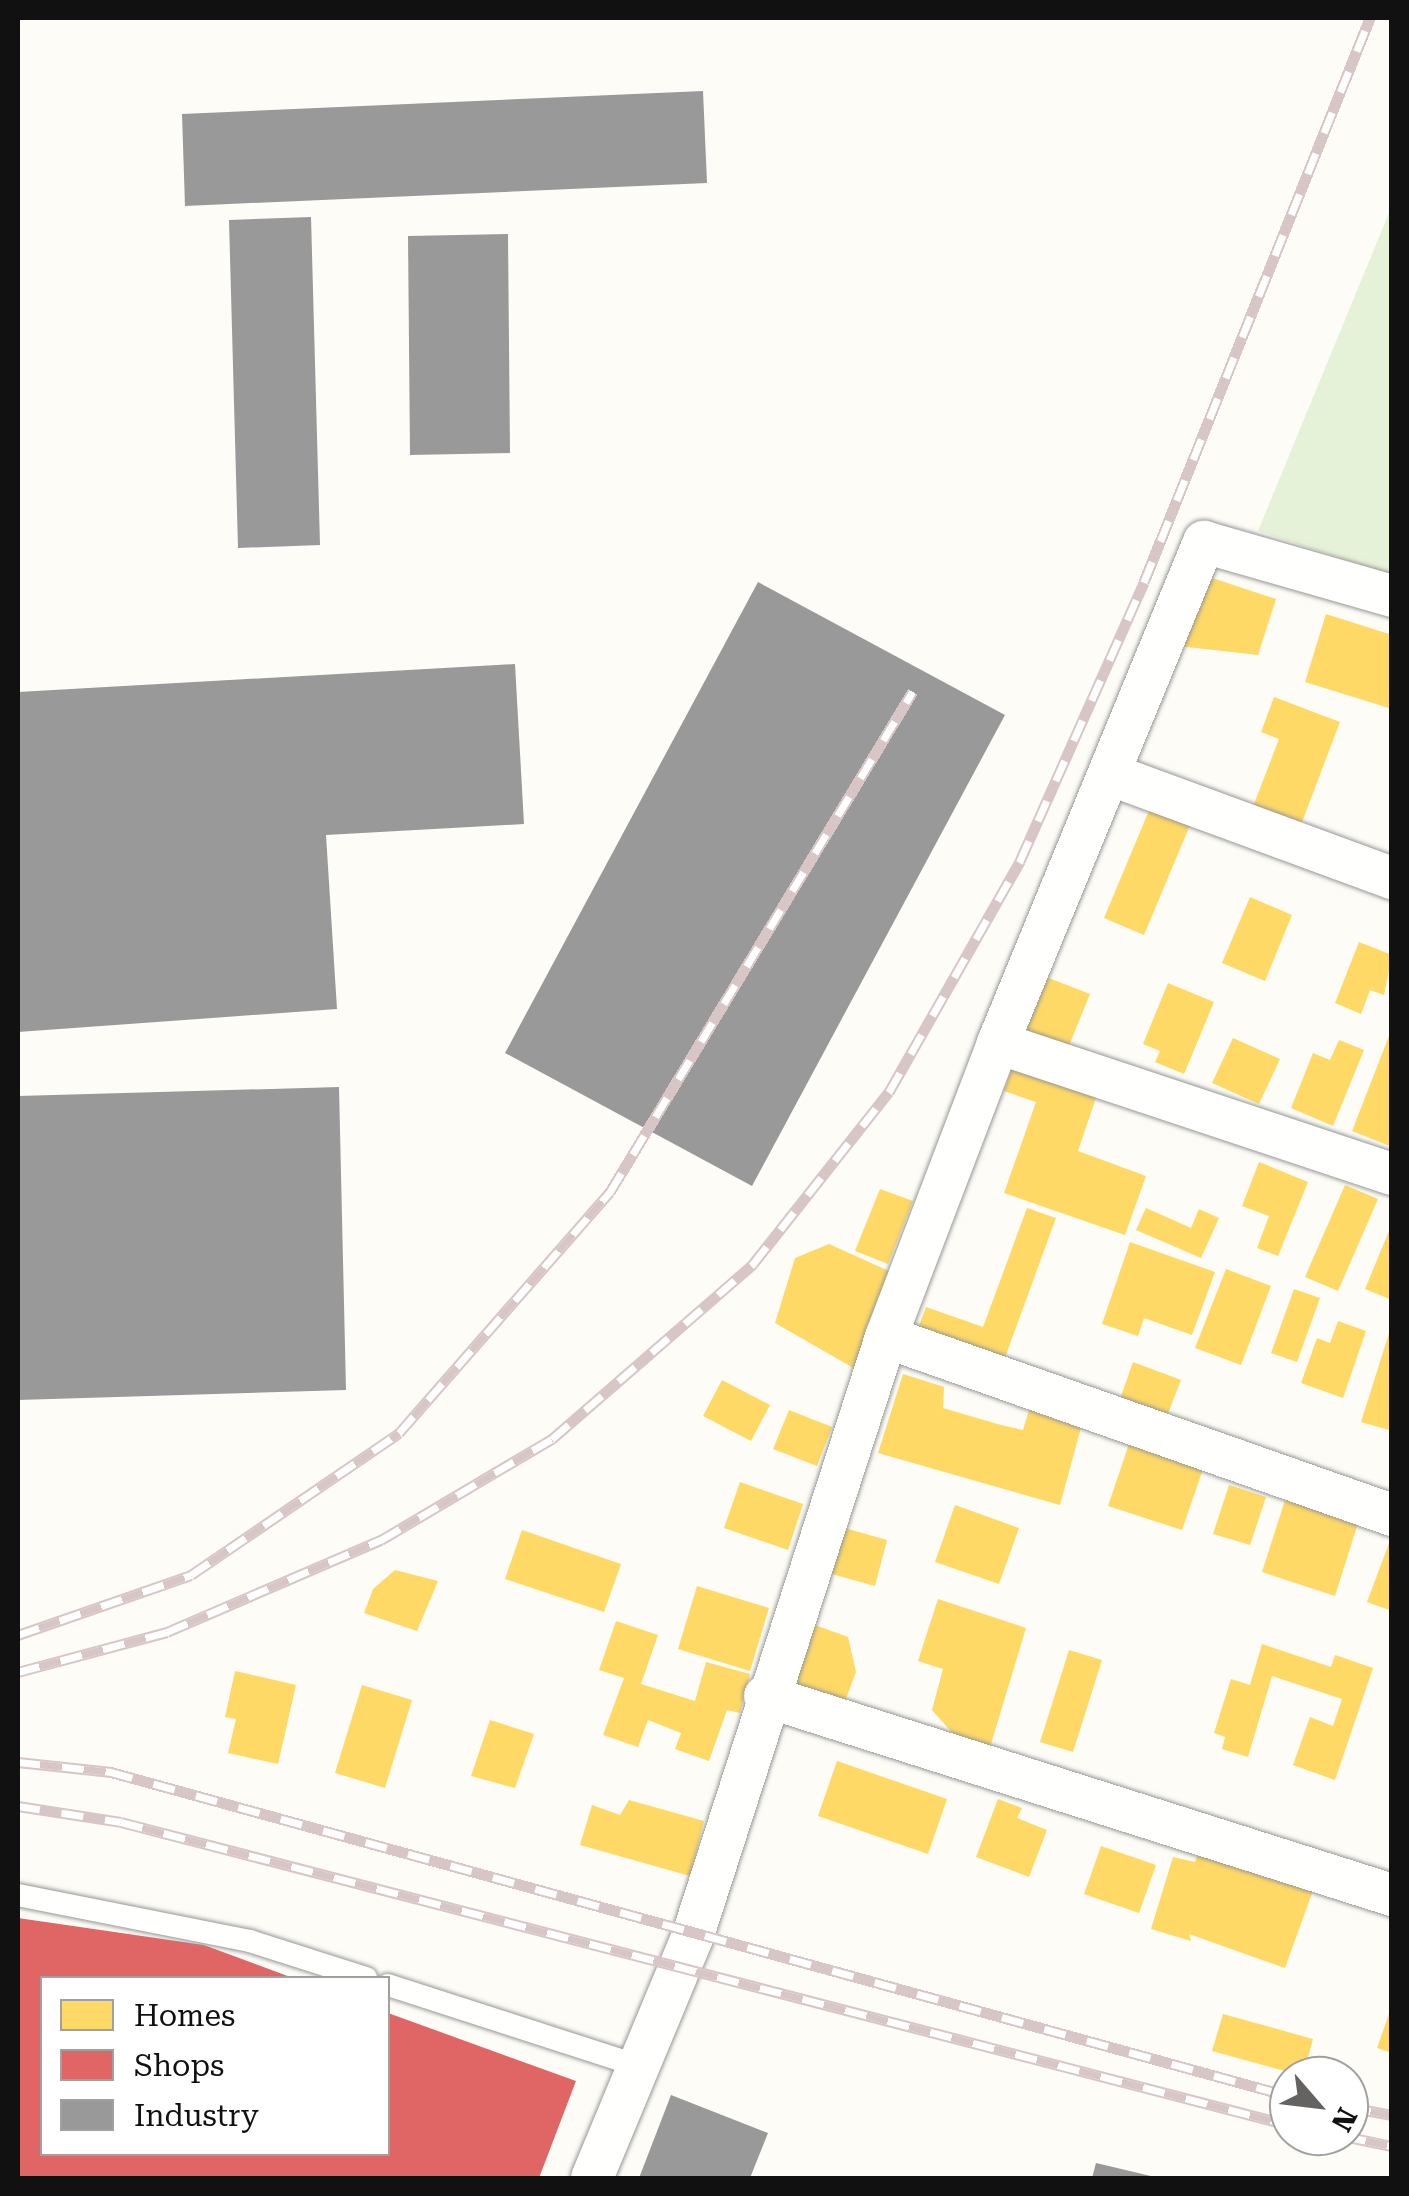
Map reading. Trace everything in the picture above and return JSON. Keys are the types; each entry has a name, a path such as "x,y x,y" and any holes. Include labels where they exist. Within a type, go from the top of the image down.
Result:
{"street":[{"path":"592,2178 693,1936 766,1696 886,1337 998,1042 1204,542 1392,596"},
{"path":"1109,774 1392,878"},
{"path":"998,1042 1392,1174"},
{"path":"886,1337 1392,1515"},
{"path":"766,1696 1392,1895"}],"lane":[{"path":"18,1894 250,1941 360,1976"},
{"path":"390,1986 640,2066"}],"green space":[{"path":"1391,208 1391,574 1258,531"}],"building: Homes":[{"path":"1206,576 1276,599 1258,655 1178,646"},
{"path":"1326,614 1392,635 1392,709 1305,682"},
{"path":"1274,697 1340,722 1299,830 1251,812 1279,739 1261,732"},
{"path":"1153,801 1193,818 1144,935 1104,918"},
{"path":"1250,897 1292,915 1265,981 1222,963"},
{"path":"1359,942 1392,955 1384,995 1370,990 1361,1014 1335,1003"},
{"path":"1041,975 1090,994 1066,1053 1018,1034"},
{"path":"1168,983 1214,1002 1184,1074 1155,1062 1160,1051 1143,1044"},
{"path":"1389,1036 1392,1037 1390,1146 1352,1131"},
{"path":"1233,1038 1280,1059 1259,1104 1212,1083"},
{"path":"1339,1040 1364,1050 1333,1126 1291,1108 1313,1053 1330,1060"},
{"path":"1017,1054 1101,1083 1078,1151 1146,1176 1125,1235 1004,1193 1036,1102 1004,1091"},
{"path":"1259,1162 1308,1182 1278,1256 1257,1248 1269,1216 1242,1206"},
{"path":"1345,1185 1378,1199 1338,1291 1305,1277"},
{"path":"880,1189 913,1201 888,1264 855,1251"},
{"path":"1027,1208 1056,1218 1003,1363 917,1331 926,1307 983,1327"},
{"path":"1146,1208 1191,1228 1199,1209 1219,1218 1201,1258 1136,1230"},
{"path":"1392,1226 1392,1300 1365,1289"},
{"path":"1130,1242 1215,1272 1192,1335 1144,1318 1138,1336 1102,1324"},
{"path":"829,1244 891,1272 857,1370 775,1323 795,1258"},
{"path":"1226,1269 1271,1286 1241,1365 1195,1348"},
{"path":"1294,1289 1320,1298 1297,1362 1271,1353"},
{"path":"1338,1321 1366,1331 1343,1398 1301,1383 1317,1338 1330,1343"},
{"path":"1391,1327 1392,1421 1389,1430 1361,1422"},
{"path":"1133,1362 1181,1380 1167,1416 1120,1399"},
{"path":"903,1374 944,1387 943,1408 1001,1425 1023,1430 1029,1410 1082,1424 1060,1505 878,1453"},
{"path":"722,1380 770,1405 751,1441 703,1416"},
{"path":"789,1410 832,1427 817,1466 773,1449"},
{"path":"1129,1444 1203,1469 1182,1530 1108,1506"},
{"path":"740,1482 803,1504 788,1550 724,1528"},
{"path":"1229,1485 1266,1497 1250,1545 1213,1534"},
{"path":"1286,1497 1359,1520 1335,1596 1262,1572"},
{"path":"955,1505 1019,1528 999,1584 935,1562"},
{"path":"841,1527 887,1540 875,1586 828,1573"},
{"path":"522,1530 621,1564 604,1612 505,1579"},
{"path":"1392,1538 1392,1611 1367,1602"},
{"path":"395,1570 438,1581 417,1631 364,1613 373,1589"},
{"path":"697,1586 769,1608 750,1671 678,1649"},
{"path":"938,1599 1026,1628 988,1754 964,1746 932,1710 943,1669 918,1661"},
{"path":"616,1621 658,1635 641,1684 695,1701 706,1662 750,1674 740,1713 727,1710 709,1761 675,1749 681,1733 648,1720 638,1747 603,1735 624,1678 599,1670"},
{"path":"804,1621 848,1637 856,1672 841,1712 783,1689"},
{"path":"1262,1644 1331,1667 1335,1655 1373,1668 1335,1780 1293,1765 1310,1717 1333,1726 1342,1699 1272,1676 1248,1757 1222,1749 1225,1737 1214,1733 1231,1679 1250,1685"},
{"path":"1069,1650 1102,1660 1073,1752 1040,1742"},
{"path":"235,1671 296,1685 278,1764 228,1753 236,1719 225,1717"},
{"path":"362,1685 412,1700 385,1788 335,1773"},
{"path":"490,1720 534,1734 515,1788 471,1776"},
{"path":"837,1761 947,1799 928,1854 818,1816"},
{"path":"998,1799 1022,1808 1017,1818 1047,1830 1029,1877 976,1857"},
{"path":"629,1800 704,1821 690,1876 580,1845 592,1805 620,1815"},
{"path":"1201,1844 1315,1885 1285,1968 1189,1934 1191,1941 1151,1929 1173,1857 1195,1862"},
{"path":"1101,1846 1156,1865 1139,1913 1084,1894"},
{"path":"1392,2008 1392,2053 1377,2048"},
{"path":"1223,2014 1313,2039 1308,2056 1269,2056 1269,2067 1212,2051"}],"building: Shops":[{"path":"18,1918 204,1945 288,1976 40,1976 40,2156 390,2156 390,2014 576,2081 539,2178 18,2178"}],"building: Industry":[{"path":"703,91 707,183 185,206 182,114"},
{"path":"311,217 320,545 238,548 229,220"},
{"path":"508,234 510,453 410,455 408,236"},
{"path":"758,582 1005,715 752,1186 505,1053"},
{"path":"515,664 524,824 326,835 337,1009 18,1032 18,692"},
{"path":"339,1087 346,1390 18,1400 18,1096"},
{"path":"671,2095 768,2133 750,2178 639,2178"},
{"path":"1096,2163 1155,2177 1092,2178"}],"railway":[{"path":"18,1672 167,1632 381,1540 552,1439 753,1264 889,1092 1020,861 1144,582 1370,18"},
{"path":"18,1635 191,1575 399,1433 610,1192 913,691"},
{"path":"18,1762 111,1772 1269,2090"},
{"path":"18,1806 121,1822 1269,2120"},
{"path":"1369,2111 1392,2115"},
{"path":"1369,2141 1392,2146"}]}
